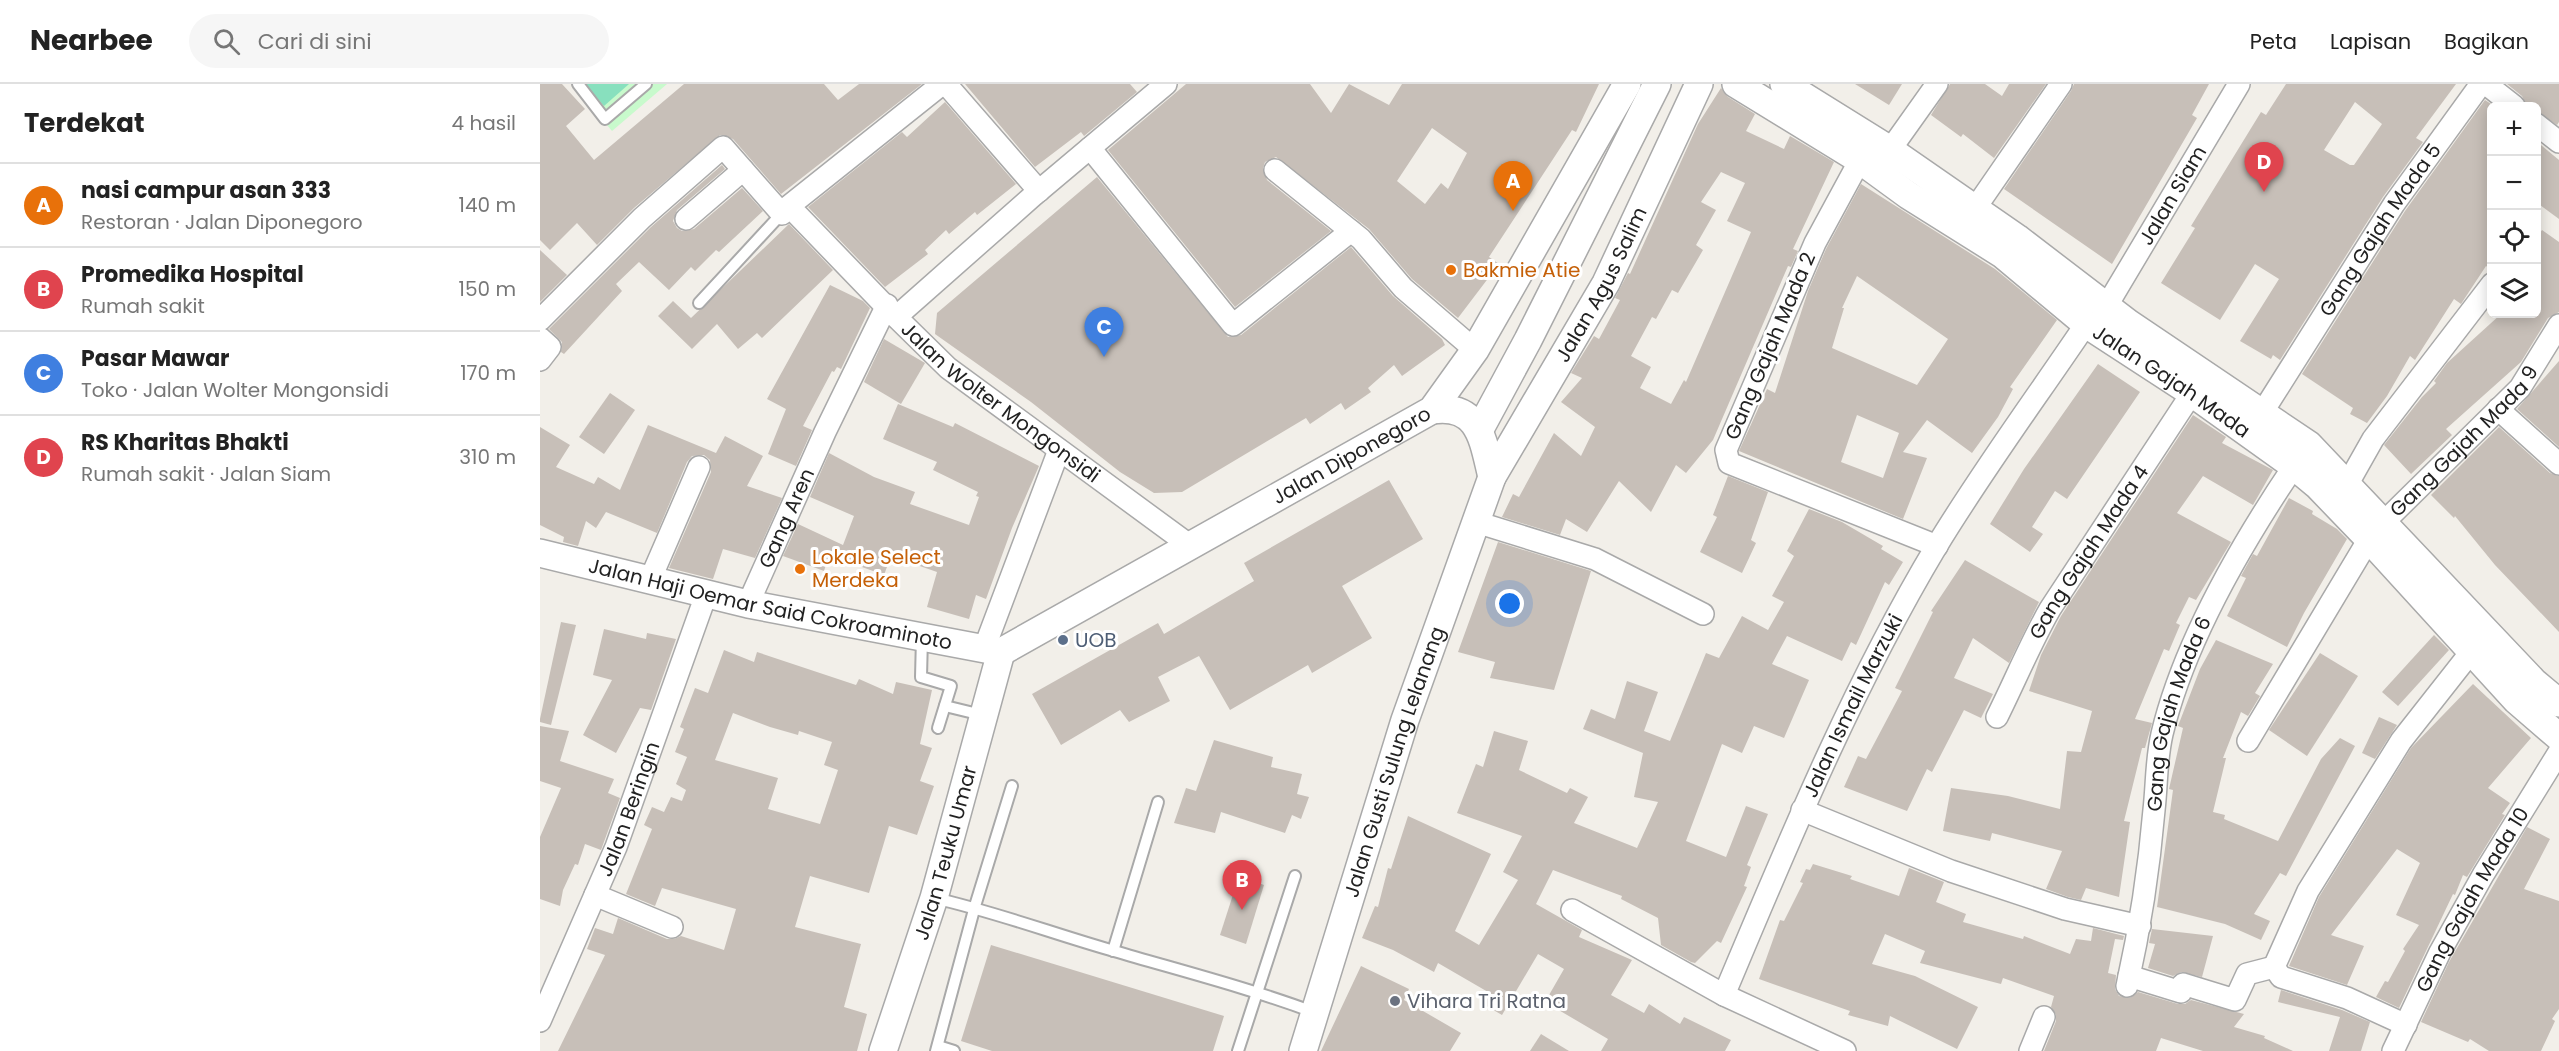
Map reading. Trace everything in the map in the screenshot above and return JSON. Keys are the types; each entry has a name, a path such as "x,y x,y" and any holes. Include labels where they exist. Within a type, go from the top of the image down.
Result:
{"street":[{"path":"785,210 944,84 1039,191"},
{"name":"Jalan Wolter Mongonsidi","path":"1166,84 1142,92 1090,148 907,304 891,311 948,368 1192,547"},
{"name":"Jalan Diponegoro","path":"992,650 1192,547 1432,410 1475,350 1628,84"},
{"name":"Jalan Agus Salim","path":"1480,429 1528,340 1657,84"},
{"name":"Jalan Agus Salim","path":"1492,477 1606,283 1699,84"},
{"name":"Jalan Gajah Mada","path":"1736,84 1860,160 1908,195 2009,246 2106,307 2308,445 2347,484 2376,531"},
{"name":"Jalan Gajah Mada","path":"1784,84 1890,150 1974,210 2086,324 2192,393 2294,466 2376,531 2416,572 2534,682 2557,698"},
{"path":"1890,150 1937,84"},
{"path":"1974,210 2061,84"},
{"name":"Jalan Siam","path":"2106,307 2239,84"},
{"name":"Gang Gajah Mada 5","path":"2262,413 2394,204 2478,88 2486,84 2509,102"},
{"path":"2541,127 2557,138"},
{"path":"540,320 642,218 723,147 743,170 891,311"},
{"path":"1090,148 1233,325 1351,231"},
{"name":"Gang Gajah Mada 2","path":"1860,160 1815,243 1725,450 1726,457 1729,463 1937,546"},
{"path":"686,219 743,170"},
{"path":"1275,170 1351,231 1403,288 1475,350"},
{"path":"2347,484 2373,440 2487,291"},
{"name":"Gang Aren","path":"748,604 825,432 891,311"},
{"name":"Jalan Ismail Marzuki","path":"1724,994 1803,810 1881,646 1937,546 2086,324"},
{"name":"Gang Gajah Mada 9","path":"2248,741 2376,531 2520,388 2559,325"},
{"path":"540,338 550,347 540,360"},
{"name":"Gang Gajah Mada 4","path":"1996,717 2020,672 2030,643 2050,609 2192,393"},
{"path":"1432,410 1447,408 1459,412 1480,429 1492,477"},
{"path":"2498,409 2559,464"},
{"path":"992,650 1059,450"},
{"name":"Gang Gajah Mada 6","path":"2274,967 2247,974 2235,1000 2183,984 2181,992 2128,981 2140,926 2154,808 2155,771 2173,694 2252,529 2294,466"},
{"path":"650,580 699,467"},
{"name":"Jalan Gusti Sulung Lelanang","path":"1303,1051 1317,1013 1405,720 1492,477"},
{"path":"1476,522 1595,559 1703,614"},
{"name":"Jalan Haji Oemar Said Cokroaminoto","path":"540,553 707,592 748,604 992,650"},
{"name":"Jalan Gajah Mada","path":"2416,572 2471,652 2516,700 2559,737"},
{"name":"Jalan Beringin","path":"540,1021 616,847 707,592"},
{"name":"Jalan Teuku Umar","path":"884,1051 934,898 984,716 992,650"},
{"path":"2406,1025 2347,998 2281,977 2274,967 2308,891 2401,741 2471,652"},
{"name":"Gang Gajah Mada 10","path":"2393,1051 2440,952 2472,894 2559,752"},
{"path":"1803,810 1950,871 2065,909 2140,926"},
{"path":"595,895 672,927"},
{"path":"1572,910 1724,994 1845,1051"},
{"path":"2030,1051 2044,1017"}],"lane":[{"path":"578,84 606,119 646,84"},
{"path":"699,303 785,210"},
{"path":"922,637 921,677 951,686 938,728"},
{"path":"945,706 984,716"},
{"path":"954,1051 937,1049 975,906 1012,786"},
{"path":"1113,951 1158,802"},
{"path":"1238,1051 1295,876"},
{"path":"934,898 975,906 1113,951 1258,991 1317,1013"}],"green space":[{"path":"573,84 667,84 612,131"},
{"path":"585,84 629,84 604,106"}],"building":[{"path":"540,84 562,84 585,109 566,126 594,160 684,84 824,84 838,100 859,84 922,84 781,194 733,139 720,135 634,208 597,245 577,223 550,250 540,240"},
{"path":"965,84 1130,84 1137,92 1084,136 1081,132 1035,167"},
{"path":"1186,84 1310,84 1331,113 1349,84 1389,105 1402,84 1599,84 1576,132 1572,130 1489,257 1499,264 1458,318 1412,279 1369,229 1276,157 1265,162 1263,168 1267,180 1331,231 1235,307 1108,150","holes":["1432,128 1467,153 1448,189 1441,183 1425,204 1397,181"]},
{"path":"1855,84 1902,84 1889,105"},
{"path":"1950,84 1985,84 2002,96 2009,84 2046,84 1994,158 1963,134 1961,137 1931,115"},
{"path":"2074,84 2209,84 2192,115 2197,118 2112,264 2004,189"},
{"path":"2286,84 2456,84 2416,138 2423,142 2383,197 2280,360 2273,355 2271,359 2240,341 2279,279 2255,264 2220,320 2161,283 2195,228 2191,226 2261,112 2266,115","holes":["2355,102 2382,124 2354,165 2324,150"]},
{"path":"2507,84 2559,84 2559,122 2557,125 2541,114 2541,102 2525,102 2522,96"},
{"path":"1721,88 1728,97 1755,114 1746,131 1784,149 1790,136 1834,162 1793,249 1798,251 1791,267 1788,266 1713,440 1686,473 1676,465 1651,512 1619,481 1587,532 1566,519 1560,535 1502,517 1513,494 1519,497 1554,433 1581,456 1595,427 1561,402 1582,378 1571,373 1594,336 1599,339 1620,300 1615,298 1628,273 1630,274 1698,124","holes":["1721,172 1745,183 1727,221 1751,232 1686,382 1684,380 1671,404 1640,388 1651,367 1631,356 1652,317 1656,319 1672,290 1678,293 1703,250 1696,245 1716,210 1701,202"]},
{"path":"2485,100 2488,102 2487,267 2461,304 2454,299 2415,360 2410,356 2387,396 2367,423 2350,414 2353,408 2302,374 2405,211"},
{"path":"945,102 1016,184 977,215 975,212 949,234 946,230 925,250 928,254 885,287 808,207 902,132 907,137"},
{"path":"2541,145 2559,160 2559,219 2541,206"},
{"path":"722,165 725,169 677,210 673,221 677,228 682,231 694,229 742,188 763,211 719,252 716,250 695,271 691,267 669,290 639,262 616,284 622,291 564,354 561,352 562,342 549,329 651,227"},
{"path":"1097,177 1228,337 1241,335 1351,247 1393,296 1442,339 1445,345 1402,376 1394,365 1368,388 1371,392 1345,410 1341,403 1310,424 1306,418 1182,492 1154,493 1120,472 1031,402 935,334 937,313"},
{"path":"1861,184 1995,269 2057,320 2010,387 2013,389 1998,417 1972,453 1927,420 1903,452 1927,458 1903,519 1739,451 1767,389 1775,393 1808,291 1826,249","holes":["1857,276 1948,339 1917,385 1832,348 1844,308 1842,308","1857,415 1899,433 1883,478 1841,462"]},
{"path":"789,224 833,270 762,338 757,333 738,349 717,324 692,349 658,316 673,301 691,318"},
{"path":"2541,231 2559,242 2559,312 2548,318 2521,362 2446,429 2452,435 2411,474 2384,445 2436,383 2434,381 2447,363 2497,318 2541,318"},
{"path":"540,250 567,275 540,302"},
{"path":"830,285 863,301 870,308 841,369 837,367 834,372 832,371 803,426 812,430 796,466 768,454 786,409 767,399"},
{"path":"884,339 925,363 901,404 864,382"},
{"path":"2559,361 2559,447 2517,409"},
{"path":"2098,364 2140,392 2067,499 2055,491 2032,527 2043,534 2030,552 1990,524 2024,469"},
{"path":"610,393 635,410 604,454 579,437"},
{"path":"898,404 953,427 955,423 1039,466 1012,528 986,599 976,595 969,619 927,607 937,572 891,556 884,575 829,555 824,571 783,556 798,524 843,545 854,516 810,497 829,453 874,477 915,492 910,504 969,525 979,497 976,496 978,492 933,470 937,462 883,439"},
{"path":"2193,415 2226,437 2222,443 2273,470 2253,505 2203,476 2177,513 2231,542 2196,600 2189,597 2176,623 2180,625 2169,651 2164,649 2135,719 2152,723 2145,748 2142,748 2124,821 2130,822 2119,897 2086,888 2081,900 2068,897 2046,889 2062,851 1992,833 1990,841 1943,831 1951,788 2008,796 2060,809 2067,751 2081,752 2092,711 2029,691 2041,655 2061,616"},
{"path":"648,425 716,453 725,436 763,456 747,486 782,498 755,558 723,549 713,579 669,568 711,472 710,460 704,455 692,456 687,462 657,533 606,512 596,528 586,521 578,546 563,542 564,537 540,525 540,427 570,445 556,467 594,484 598,477 620,490"},
{"path":"2499,427 2550,473 2559,476 2559,632 2495,565 2455,516 2454,518 2431,495"},
{"path":"1728,476 1768,492 1751,540 1756,543 1742,573 1700,552 1717,517 1713,515"},
{"path":"1389,480 1423,539 1342,586 1372,638 1312,673 1308,665 1230,710 1199,656 1158,677 1170,701 1129,722 1120,710 1061,745 1032,694 1158,623 1164,634 1254,581 1244,563"},
{"path":"2289,498 2313,511 2312,514 2337,529 2347,539 2287,647 2227,616 2246,578 2241,576 2253,554 2257,556"},
{"path":"1809,509 1842,522 1883,546 1881,549 1903,562 1889,585 1885,582 1856,645 1851,642 1842,661 1787,636 1772,664 1809,680 1784,738 1754,726 1742,753 1722,744 1686,841 1726,857 1746,806 1768,814 1747,865 1751,867 1744,886 1747,887 1721,943 1717,941 1695,963 1691,962 1661,945 1658,918 1621,899 1622,896 1553,870 1536,904 1582,930 1579,937 1632,960 1611,995 1644,1013 1649,1004 1680,1024 1684,1017 1731,1040 1725,1051 1601,1051 1608,1039 1545,1002 1564,969 1538,954 1502,1015 1483,1004 1488,992 1438,963 1434,972 1393,950 1362,938 1375,906 1378,907 1388,868 1391,869 1408,816 1491,854 1455,931 1479,945 1518,880 1503,872 1522,836 1457,813 1476,764 1483,767 1494,731 1528,741 1519,770 1567,793 1570,788 1588,797 1574,823 1637,848 1658,802 1634,797 1643,753 1583,729 1591,709 1615,719 1627,681 1658,692 1644,731 1670,741 1706,653 1719,658 1742,616 1768,630 1784,602 1772,596 1794,556 1787,551"},
{"path":"1498,542 1591,571 1554,690 1490,678 1495,662 1458,652"},
{"path":"1965,560 2039,602 2009,663 1973,638 1954,678 1993,694 1981,718 1964,710 1932,772 1927,769 1907,811 1844,787 1858,756 1866,759 1902,691 1895,688 1933,612 1931,611"},
{"path":"561,622 576,625 551,725 540,722 540,719"},
{"path":"604,629 646,639 647,633 676,639 651,710 640,708 616,753 583,735 612,680 593,675"},
{"path":"2434,635 2449,650 2398,706 2382,692"},
{"path":"2216,640 2273,664 2255,693 2260,696 2248,716 2241,712 2223,758 2226,758 2213,812 2225,815 2224,819 2278,841 2321,759 2340,738 2355,746 2286,876 2280,873 2254,914 2270,921 2261,940 2225,924 2157,907 2173,790 2169,789 2183,728 2178,726 2200,669"},
{"path":"724,650 754,662 757,652 856,685 859,679 893,694 896,682 932,690 920,744 932,748 920,781 934,786 917,835 889,826 869,893 810,876 795,927 861,944 844,1007 867,1014 857,1051 558,1051 605,955 587,949 595,928 613,934 618,918 667,939 681,936 724,950 736,909 662,888 655,906 626,894 652,829 644,825 652,807 664,812 671,797 682,801 686,790 676,784 687,757 675,752 684,729 680,727 695,688 708,693","holes":["733,713 798,735 799,731 832,742 824,765 838,770 820,824 768,809 778,778 715,760"]},
{"path":"2320,653 2358,676 2307,756 2269,730"},
{"path":"2473,684 2531,738 2488,788 2510,803 2467,877 2463,875 2399,1008 2376,997 2385,981 2388,982 2405,951 2403,949 2419,925 2396,915 2420,863 2397,849 2331,935 2364,946 2347,985 2289,966 2319,897 2411,748"},
{"path":"2379,717 2397,725 2375,759 2362,753"},
{"path":"540,726 569,731 560,761 614,779 608,793 620,798 601,850 585,844 578,865 575,864 563,890 560,906 540,899 540,837 561,788 540,781"},
{"path":"1214,740 1273,757 1271,767 1302,774 1297,794 1309,797 1301,819 1292,815 1285,833 1221,812 1215,833 1174,823 1186,788 1196,791"},
{"path":"2527,827 2550,839 2524,889 2559,901 2559,1009 2552,1019 2555,1021 2541,1051 2489,1051 2470,1039 2468,1042 2421,1022 2449,962"},
{"path":"1813,864 1852,876 1850,879 1899,896 1909,868 1944,882 1936,902 1966,914 1963,922 2023,939 2024,936 2070,954 2076,939 2091,941 2093,928 2124,936 2123,940 2115,939 2108,973 2116,975 2115,989 2119,996 2130,998 2138,992 2178,1004 2185,1004 2191,1000 2244,1014 2234,1027 2265,1036 2264,1038 2293,1051 2203,1051 2161,1038 2156,1051 2044,1051 2056,1021 2056,1015 2051,1007 2054,996 2003,978 2001,984 1920,963 1925,951 1885,934 1872,964 1915,976 1978,1007 1957,1049 1890,1016 1888,1026 1848,1015 1850,1011 1759,979 1780,920 1784,921 1803,883 1800,882 1806,869 1810,870"},
{"path":"1239,876 1264,885 1246,944 1220,935"},
{"path":"2152,929 2213,936 2202,977 2181,972 2173,976 2148,968 2155,944 2149,943"},
{"path":"991,945 1224,1016 1213,1051 992,1051 961,1041"},
{"path":"1361,966 1409,989 1404,1000 1461,1033 1450,1051 1321,1051"},
{"path":"2281,990 2342,1010 2370,1022 2361,1051 2329,1051 2340,1017 2278,1002"},
{"path":"1541,1034 1569,1051 1530,1051"}],"place":[{"name":"RS Kharitas Bhakti","path":"2264,192"},
{"name":"nasi campur asan 333","path":"1513,211"},
{"name":"Bakmie Atie","path":"1451,270"},
{"name":"Pasar Mawar","path":"1104,357"},
{"name":"Lokale Select Merdeka","path":"800,569"},
{"name":"UOB","path":"1063,640"},
{"name":"Promedika Hospital","path":"1242,910"},
{"name":"Vihara Tri Ratna","path":"1395,1001"}]}
